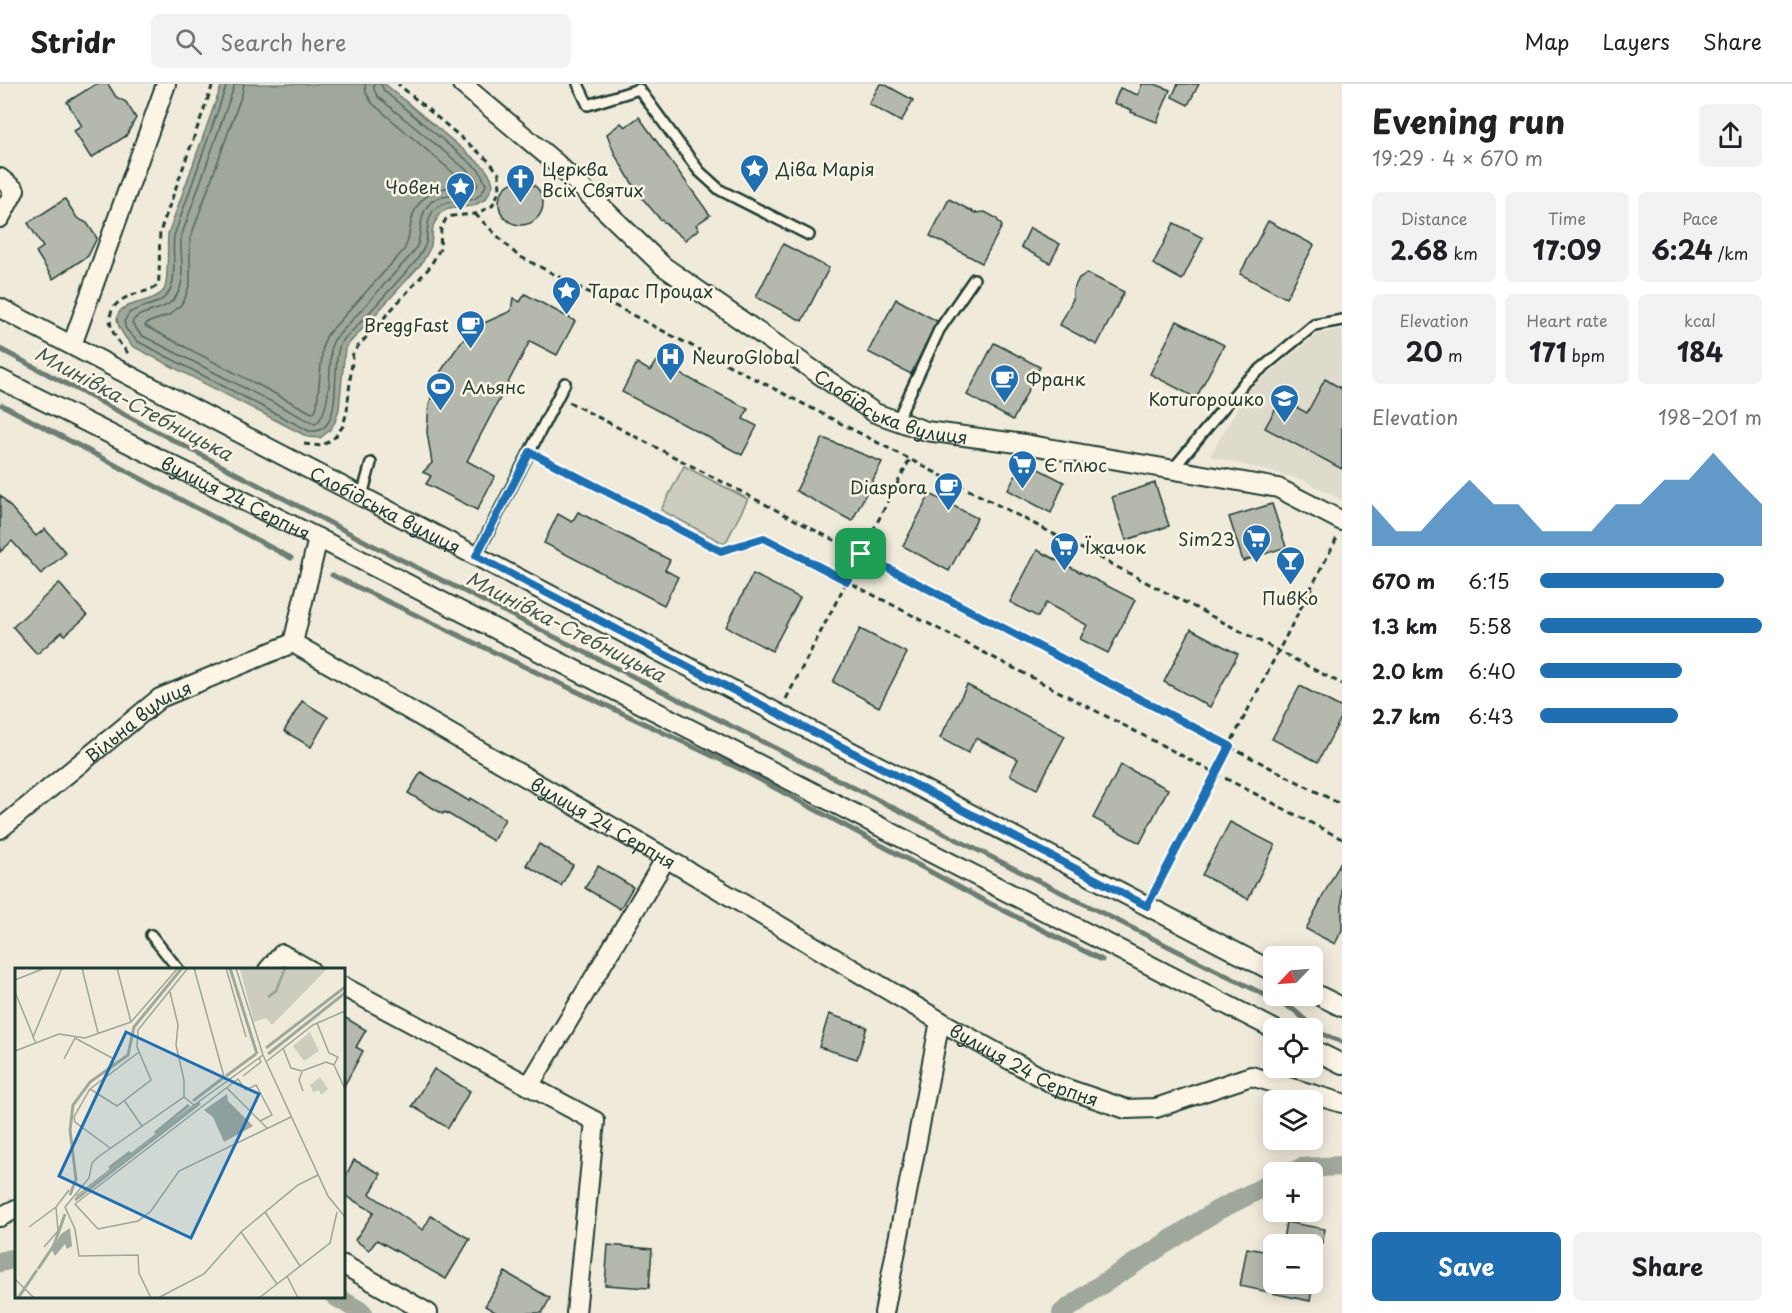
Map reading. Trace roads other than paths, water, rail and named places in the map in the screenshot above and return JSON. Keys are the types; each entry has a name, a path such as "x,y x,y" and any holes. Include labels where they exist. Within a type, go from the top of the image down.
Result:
{"street":[{"path":"72,345 166,84"},
{"name":"Слобідська вулиця","path":"462,84 556,163 663,266 875,413 926,430 1025,444 1278,488 1342,521"},
{"path":"0,178 15,190 0,218"},
{"name":"Слобідська вулиця","path":"0,308 1263,966"},
{"name":"вулиця 24 Серпня","path":"4,388 318,538 293,643 666,858 940,1021 1053,1084 1126,1109 1156,1108 1251,1076 1342,1103"},
{"path":"318,538 1263,1023"},
{"name":"Вільна вулиця","path":"0,829 160,698 293,643"},
{"path":"529,1086 666,858"},
{"path":"269,968 282,954 308,968"},
{"path":"345,988 595,1121 576,1313"},
{"path":"1323,998 1342,1007"},
{"path":"884,1313 940,1021"},
{"path":"1323,1054 1342,1064"},
{"path":"0,1217 15,1210"},
{"path":"345,1266 428,1313"}],"lane":[{"path":"578,84 588,105 639,89 699,171 720,190 809,235"},
{"path":"897,421 939,330 974,279"},
{"path":"1173,469 1244,383 1314,325 1342,320"},
{"path":"476,556 565,383"},
{"path":"362,498 371,463"},
{"path":"151,934 178,968"}],"water":[{"path":"222,84 385,84 484,167 491,177 493,185 486,199 473,206 449,208 440,213 433,226 431,246 422,263 345,348 339,409 335,422 320,438 308,437 132,346 121,330 117,319 120,312 127,307 157,296 166,286 168,234"}],"waterway":[{"name":"Млинівка-Стебницька","path":"0,349 374,546 1275,1000 1294,1010 1320,1033 1342,1042"},
{"path":"2,405 291,558"},
{"path":"332,575 740,769 981,899 1102,960"},
{"path":"1323,1167 1342,1166"},
{"path":"1062,1313 1093,1290 1216,1211 1263,1188"},
{"path":"0,1262 15,1258"},
{"path":"338,1298 363,1313"}],"place":[{"name":"Діва Марія","path":"755,194"},
{"name":"Церква Всіх Святих","path":"521,204"},
{"name":"Човен","path":"461,212"},
{"name":"Тарас Процах","path":"567,316"},
{"name":"BreggFast","path":"470,350"},
{"name":"NeuroGlobal","path":"671,382"},
{"name":"Франк","path":"1005,404"},
{"name":"Альянс","path":"441,412"},
{"name":"Котигорошко","path":"1285,424"},
{"name":"Є плюс","path":"1023,490"},
{"name":"Diaspora","path":"948,512"},
{"name":"Sim23","path":"1256,564"},
{"name":"Їжачок","path":"1064,572"},
{"name":"ПивКо","path":"1290,586"}]}
